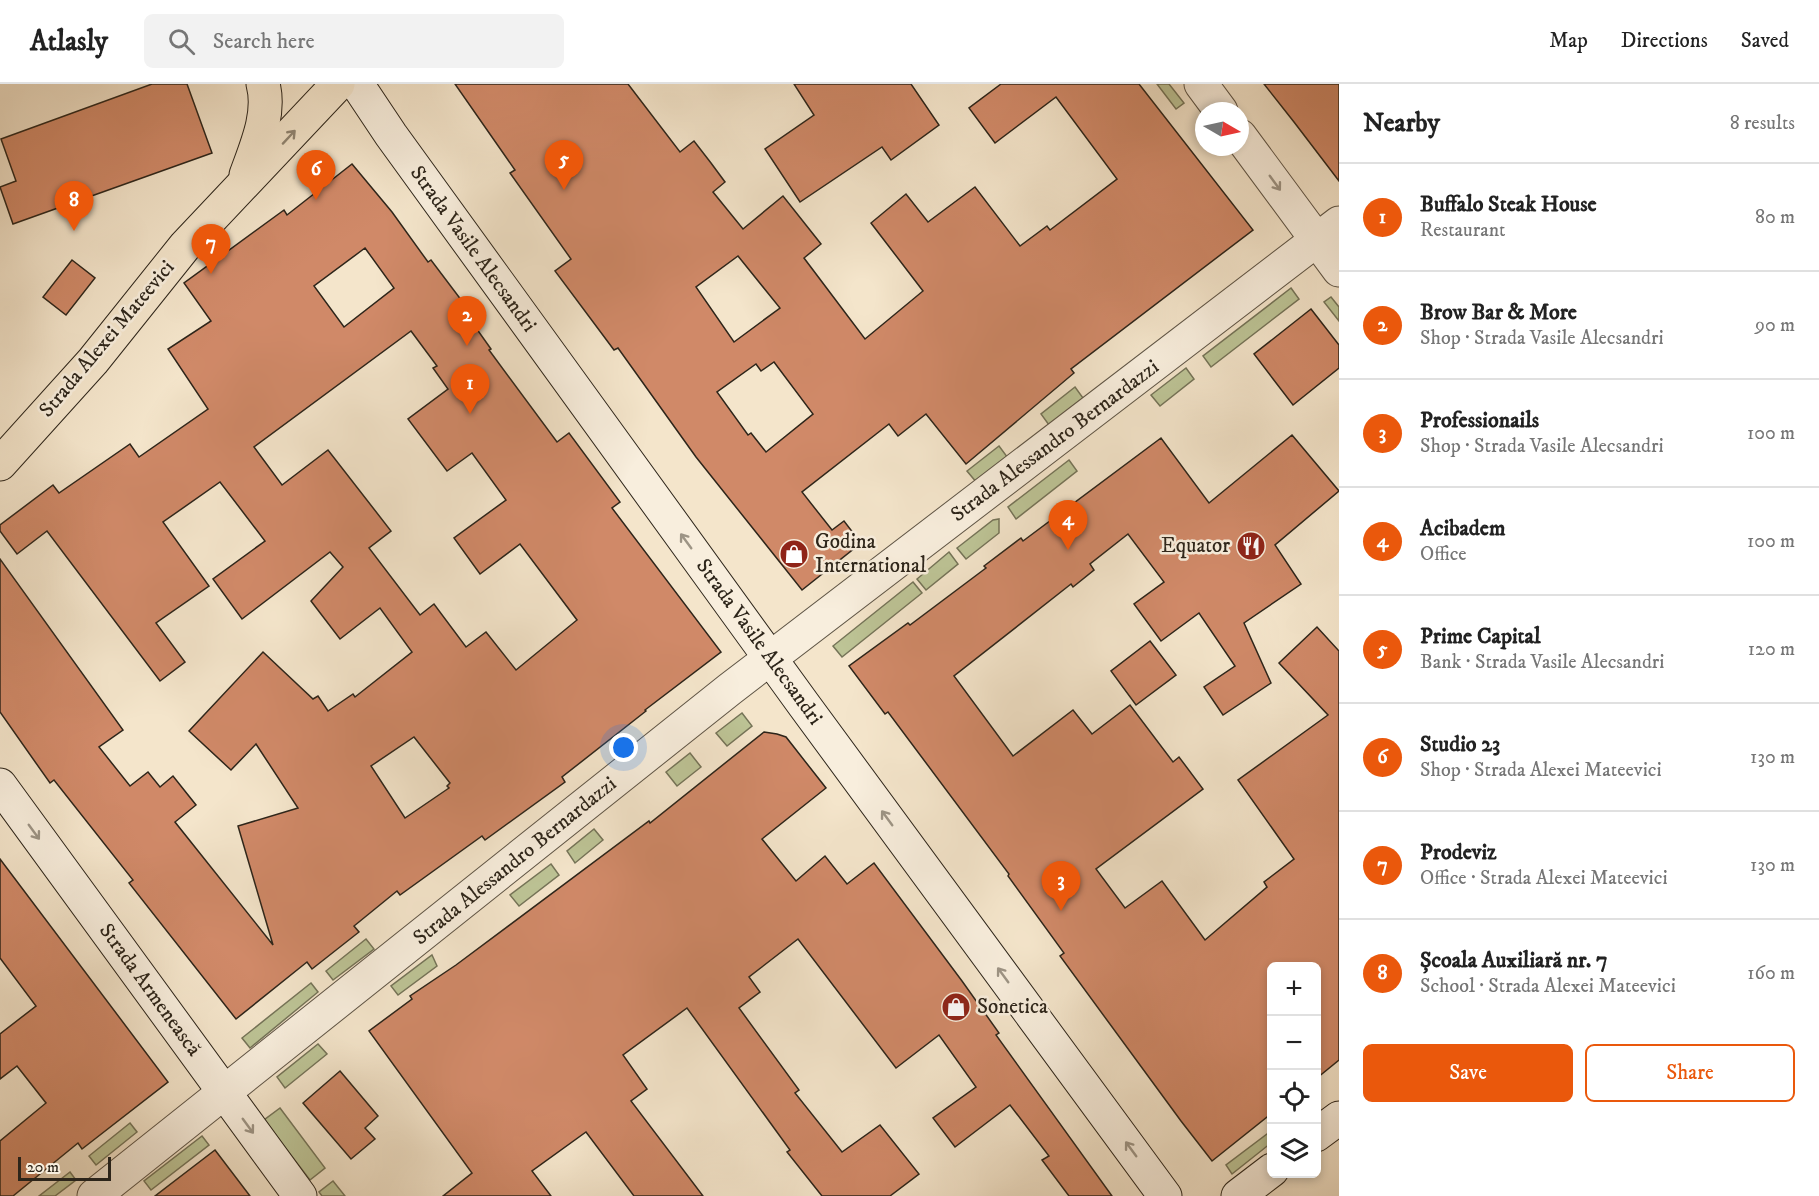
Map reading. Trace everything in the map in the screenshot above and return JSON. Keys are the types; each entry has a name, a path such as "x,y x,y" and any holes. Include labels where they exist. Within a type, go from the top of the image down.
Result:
{"main road":[{"path":"241,188 261,132 264,116 263,84"},
{"name":"Strada Alexei Mateevici","path":"0,464 93,361 185,246 338,84"},
{"name":"Strada Vasile Alecsandri","path":"357,84 391,135 771,658 1165,1196"},
{"path":"1201,84 1214,102"},
{"path":"1249,146 1328,232 1339,270"},
{"name":"Strada Alessandro Bernardazzi","path":"94,1196 771,658 1328,232"},
{"name":"Strada Armenească","path":"0,785 300,1196"},
{"path":"1321,1132 1339,1118"},
{"path":"1238,1196 1267,1174"}],"green space":[{"path":"1157,84 1169,84 1184,103 1176,109"},
{"path":"1291,288 1299,299 1211,367 1203,356"},
{"path":"1331,297 1339,307 1339,321 1324,302"},
{"path":"1186,368 1194,379 1160,406 1151,395"},
{"path":"1075,387 1083,398 1049,425 1041,414"},
{"path":"999,446 1008,458 977,483 967,471"},
{"path":"1069,460 1077,471 1016,519 1008,507"},
{"path":"999,519 999,533 966,559 957,548 993,520"},
{"path":"949,552 958,564 926,590 917,579"},
{"path":"913,582 922,593 842,657 833,646"},
{"path":"742,713 752,726 727,746 716,733"},
{"path":"690,753 701,767 677,786 666,772"},
{"path":"594,829 603,840 575,863 567,851"},
{"path":"551,864 559,875 519,906 510,895"},
{"path":"366,939 374,949 333,980 326,971"},
{"path":"432,955 437,966 398,995 391,986"},
{"path":"311,983 318,992 250,1048 242,1038"},
{"path":"318,1044 327,1054 285,1088 277,1077"},
{"path":"280,1108 325,1168 310,1180 264,1120"},
{"path":"130,1123 137,1132 96,1165 89,1156"},
{"path":"1267,1134 1267,1146 1232,1174 1226,1165"},
{"path":"202,1136 209,1145 151,1190 144,1181"},
{"path":"70,1172 76,1180 55,1196 39,1196"},
{"path":"333,1181 345,1196 322,1196 319,1192"}],"building":[{"path":"152,84 187,84 212,153 13,224 0,187 16,181 1,139"},
{"path":"455,84 628,84 680,152 694,141 725,182 713,192 743,229 783,196 821,244 804,258 865,339 923,291 871,223 906,194 928,222 975,187 1020,246 1047,226 1050,230 1117,179 1056,97 995,143 969,108 1001,84 1139,84 1253,230 1071,369 1074,373 966,464 926,414 898,436 889,424 802,492 832,530 844,521 861,543 802,590 696,457 618,348 614,350 555,271 571,259 510,173 515,170","holes":["738,256 780,308 734,342 696,287","774,362 813,414 766,452 751,433 748,435 717,392 756,364 761,371"]},
{"path":"794,84 911,84 939,125 891,160 882,147 800,202 765,149 814,115"},
{"path":"1264,84 1339,84 1339,181 1294,122"},
{"path":"352,164 392,212 428,262 431,260 468,309 464,311 491,349 489,350 557,442 569,433 620,502 612,508 721,652 562,777 565,782 485,840 482,836 400,895 397,891 354,926 359,932 312,969 307,962 236,1019 129,883 133,880 54,780 50,783 0,712 0,559 123,730 99,747 130,786 148,772 160,787 173,776 196,805 175,822 273,945 238,826 298,808 256,744 231,770 189,731 263,652 313,699 318,696 328,711 353,694 355,697 412,652 380,608 340,639 311,601 343,567 330,552 242,619 213,579 265,541 220,482 163,522 209,586 156,623 185,662 160,681 47,531 17,554 0,531 0,525 53,485 59,493 130,444 139,457 208,409 168,349 211,321 184,283 284,210 287,215","holes":["365,248 394,288 344,327 314,286","411,331 437,366 433,368 448,389 408,419 447,471 472,453 506,500 454,538 480,574 520,544 577,620 516,670 486,632 466,647 434,604 420,615 369,548 391,531 328,450 282,485 254,447","414,737 450,783 447,786 449,788 405,818 371,766"]},
{"path":"72,260 95,278 66,315 43,297"},
{"path":"1311,309 1339,345 1339,368 1293,405 1254,354"},
{"path":"1292,435 1339,491 1275,545 1301,584 1244,623 1271,683 1223,715 1204,687 1235,666 1199,613 1161,641 1134,604 1164,582 1128,534 1090,564 1094,570 1073,587 1071,584 954,676 1013,756 1073,710 1092,734 1130,705 1173,762 1179,757 1203,789 1096,869 1125,908 1162,881 1205,940 1267,887 1264,882 1294,859 1238,780 1328,715 1279,663 1317,627 1339,651 1339,1060 1321,1075 1321,962 1267,962 1267,1117 1212,1161 1060,956 1064,953 1008,876 1009,874 888,712 885,714 849,666 908,623 910,625 986,568 984,566 1021,538 1023,541 1161,438 1209,503"},
{"path":"1150,641 1176,675 1136,705 1111,671"},
{"path":"764,732 786,737 826,788 762,839 796,881 825,856 847,884 874,863 962,981 999,1033 996,1035 1112,1196 1069,1196 1042,1160 1049,1156 1010,1105 955,1147 933,1118 976,1087 939,1035 896,1068 798,939 749,977 760,992 739,1008 799,1090 795,1093 842,1152 880,1125 919,1174 890,1196 822,1196 787,1152 790,1150 687,1008 623,1055 647,1089 631,1101 703,1196 634,1196 586,1132 532,1171 551,1196 443,1196 472,1173 369,1031 412,999 410,996 456,965 649,821 650,823"},
{"path":"0,859 168,1082 82,1149 78,1143 13,1196 0,1196 0,1141 46,1103 17,1066 0,1079 0,1034 36,1006 0,958"},
{"path":"340,1071 378,1116 365,1128 375,1139 351,1159 303,1103"},
{"path":"215,1150 250,1196 155,1196"}],"place":[{"name":"Prime Capital","path":"564,190"},
{"name":"Studio 23","path":"316,200"},
{"name":"Școala Auxiliară nr. 7","path":"74,231"},
{"name":"Prodeviz","path":"211,274"},
{"name":"Brow Bar & More","path":"467,346"},
{"name":"Buffalo Steak House","path":"470,414"},
{"name":"Equator","path":"1251,546"},
{"name":"Acibadem","path":"1068,550"},
{"name":"Godina International","path":"794,554"},
{"name":"Professionails","path":"1061,911"},
{"name":"Sonetica","path":"956,1007"}]}
